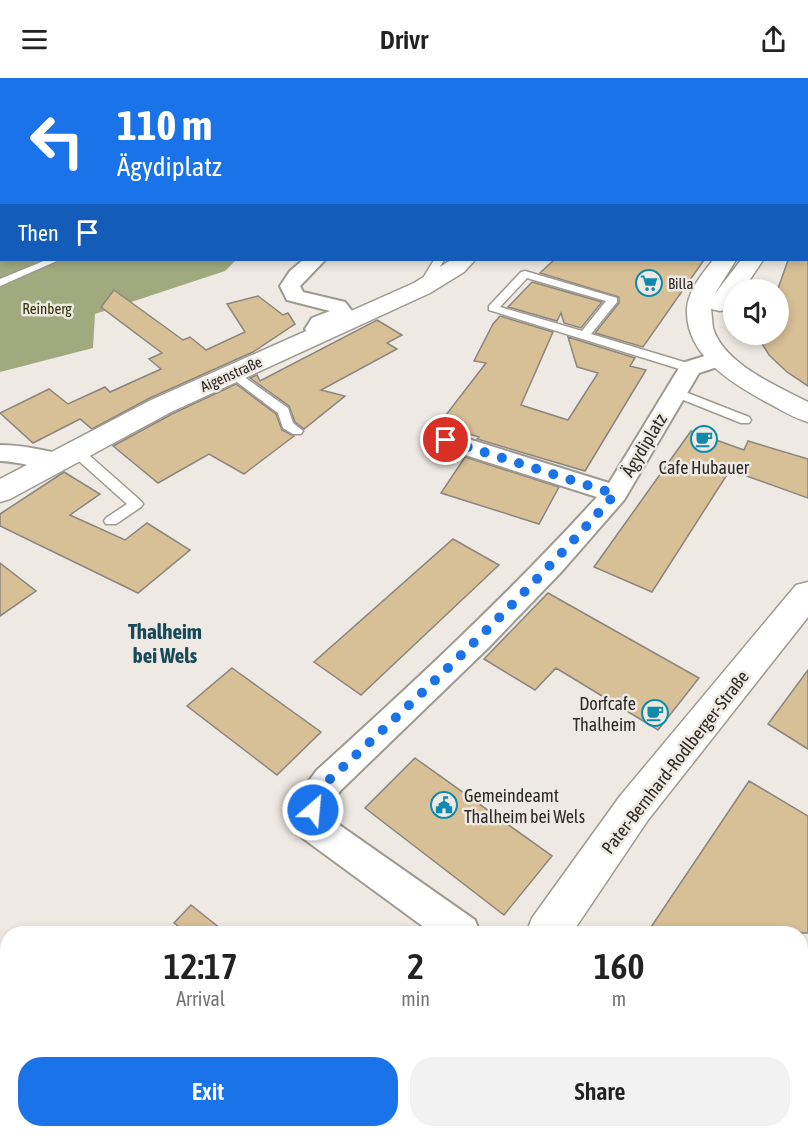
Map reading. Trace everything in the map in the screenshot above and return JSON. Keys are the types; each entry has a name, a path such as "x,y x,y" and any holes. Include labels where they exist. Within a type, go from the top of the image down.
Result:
{"main road":[{"name":"Aigenstraße","path":"0,492 161,406 422,288 463,261"},
{"path":"724,261 702,296 699,320 706,342 718,359 741,375 808,413"},
{"path":"704,331 719,304 751,261"},
{"name":"Pater-Bernhard-Rodlberger-Straße","path":"559,926 634,808 808,594"}],"street":[{"path":"314,261 297,275 290,286 294,296 300,299 338,306 341,310 339,315 320,324 316,329 321,334"},
{"path":"690,368 718,359"},
{"name":"Ägydiplatz","path":"446,440 615,494 690,368"},
{"path":"0,453 66,456"},
{"path":"452,926 309,823 317,796 329,780 478,639 553,563 615,494"}],"lane":[{"path":"0,283 52,261"},
{"path":"422,288 438,261"},
{"path":"584,336 613,300 525,274 493,308 505,311 584,336 690,368"},
{"path":"233,373 284,411 287,424 297,431"},
{"path":"675,392 745,420"},
{"path":"66,456 136,504 111,521"}],"green space":[{"name":"Reinberg","path":"0,261 235,261 225,271 95,314 93,348 0,372"}],"building":[{"path":"553,261 703,261 643,347 595,333 619,303 619,297 540,273"},
{"path":"788,261 808,261 808,386 787,372 769,355 763,345 789,345 789,279 781,279"},
{"path":"532,282 602,302 581,328 564,323 561,313 557,321 508,307"},
{"path":"114,290 183,340 190,337 206,350 245,332 227,304 258,296 283,315 288,313 295,324 253,352 150,398 92,429 80,419 33,443 0,413 49,389 68,404 105,387 110,392 161,369 149,359 162,353 101,307"},
{"path":"500,316 553,332 521,405 568,420 598,373 577,367 568,337 635,358 630,366 646,370 585,471 477,439 479,437 439,424 486,363 474,361 493,324"},
{"path":"377,320 402,335 387,343 397,349 321,390 345,396 304,429 295,422 289,406 250,378 257,375 260,381"},
{"path":"236,384 276,414 282,430 294,436 244,474 209,454 158,483 113,446 172,414"},
{"path":"691,431 744,450 748,441 808,459 808,498 730,470 652,592 594,567"},
{"path":"465,457 559,487 539,524 441,493"},
{"path":"64,472 100,494 70,515 125,540 147,523 190,550 138,593 0,526 0,514"},
{"path":"453,539 499,565 361,695 314,662"},
{"path":"0,563 36,591 0,616"},
{"path":"548,593 699,678 658,730 556,668 535,690 484,659"},
{"path":"232,668 321,732 277,775 187,706"},
{"path":"808,670 808,749 768,724"},
{"path":"415,758 552,856 504,915 365,808"},
{"path":"749,781 808,816 808,926 652,926"},
{"path":"191,905 217,926 178,926 174,923"}],"place":[{"name":"Billa","path":"649,283"},
{"name":"Cafe Hubauer","path":"704,439"},
{"name":"Dorfcafe Thalheim","path":"655,713"},
{"name":"Gemeindeamt Thalheim bei Wels","path":"444,805"}],"district":[{"name":"Thalheim bei Wels","path":"165,643"}],"route":[{"path":"313,810 317,796 329,780 478,639 553,563 615,494 446,440"}]}
